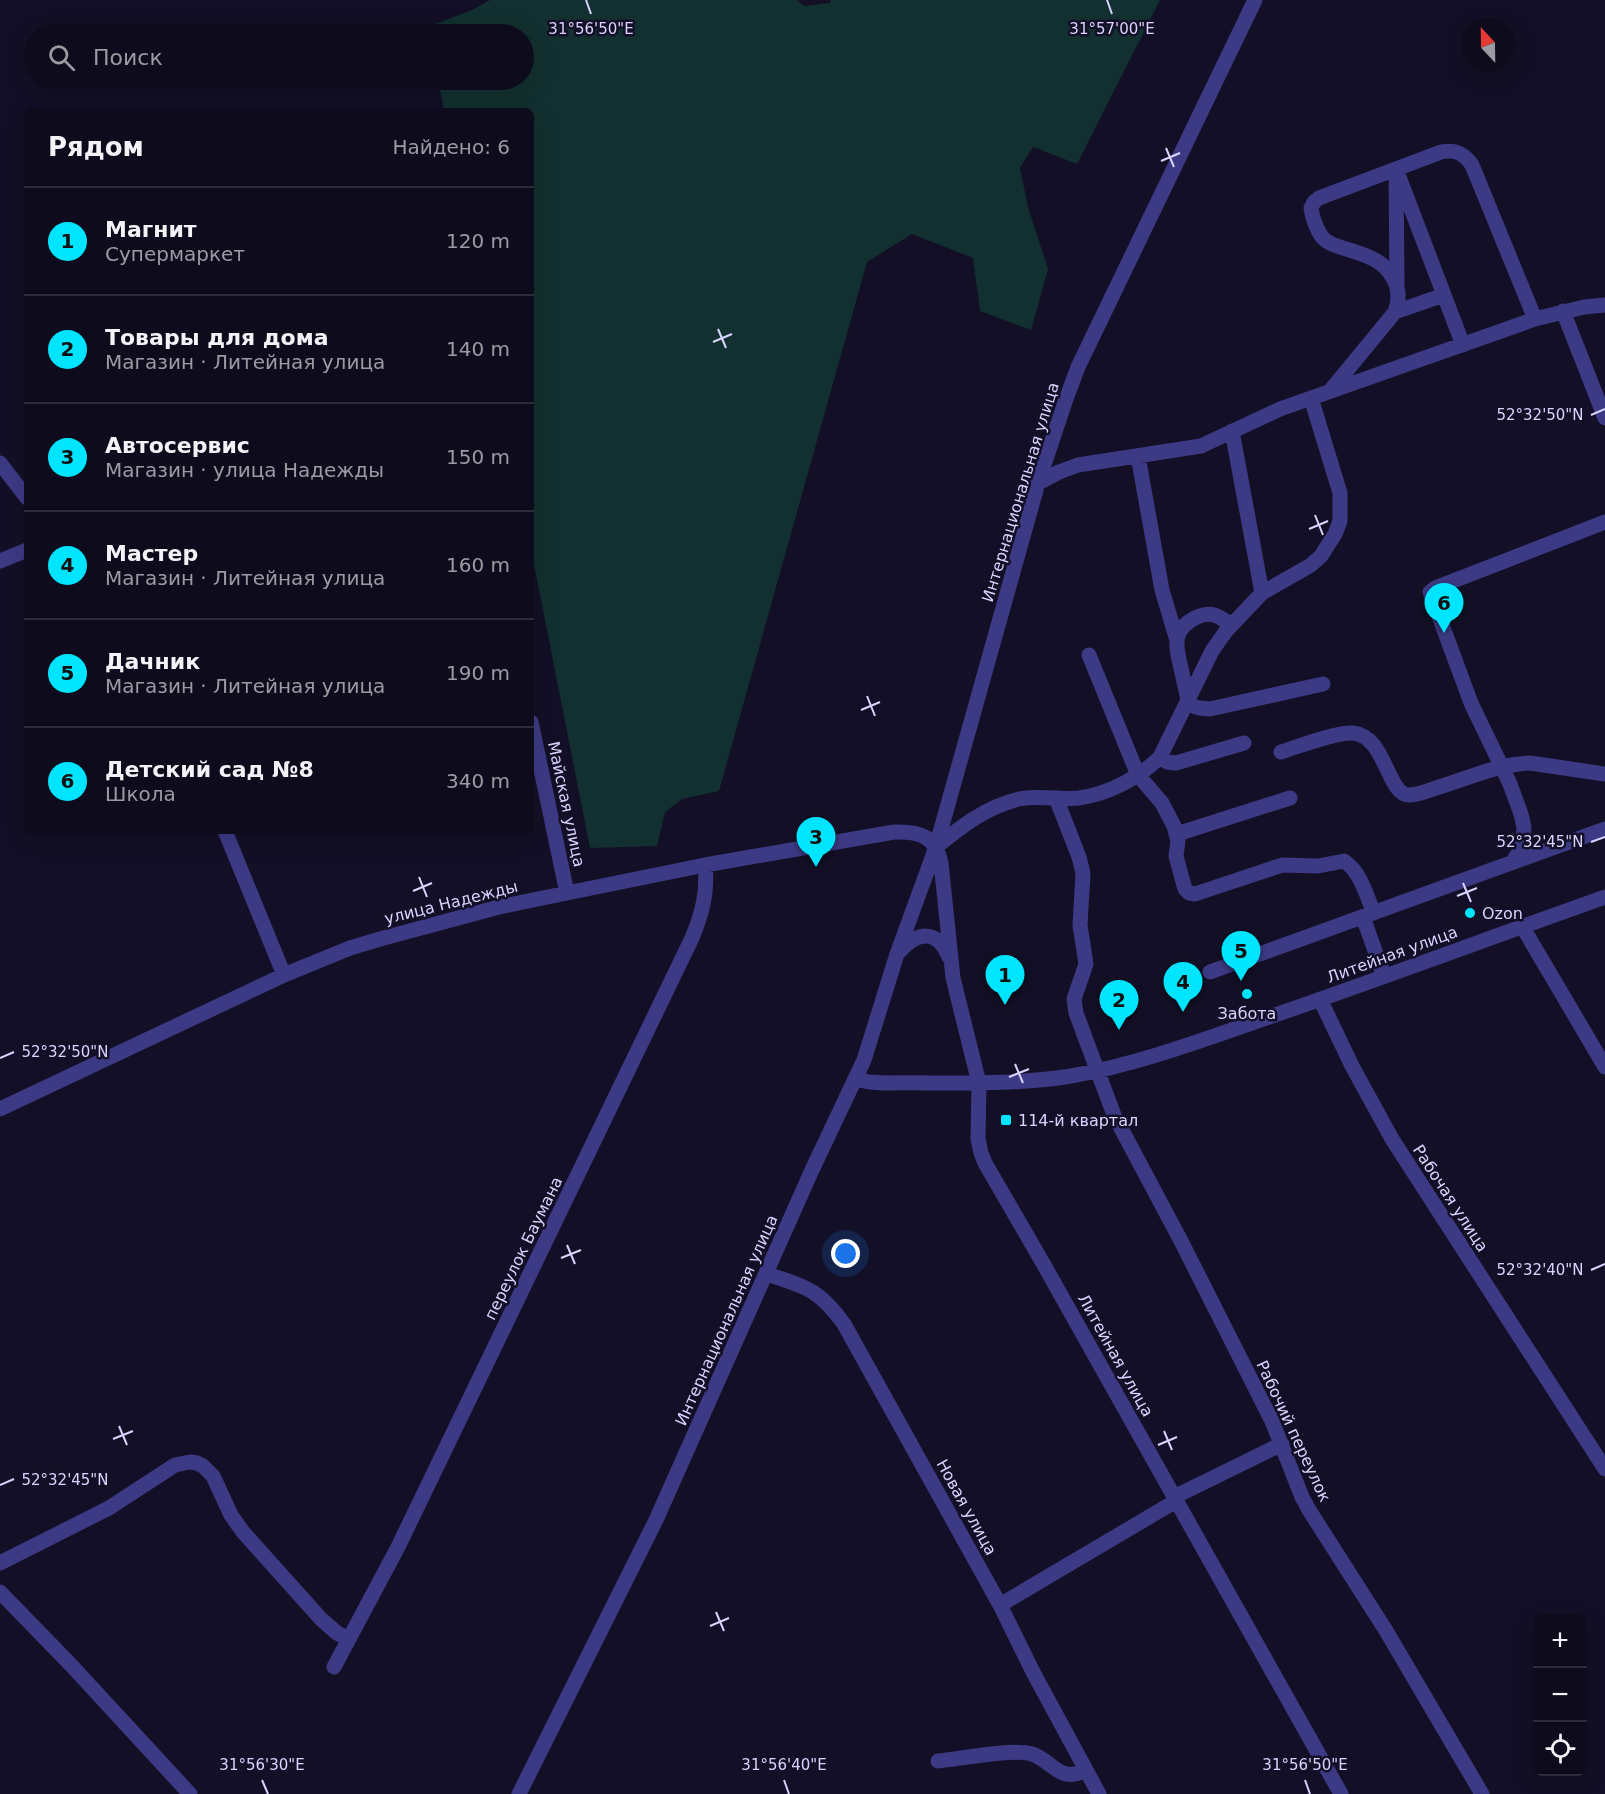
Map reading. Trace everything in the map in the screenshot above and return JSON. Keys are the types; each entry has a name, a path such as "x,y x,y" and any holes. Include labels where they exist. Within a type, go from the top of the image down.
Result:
{"street":[{"name":"Интернациональная улица","path":"519,1794 656,1520 856,1079 868,1049 897,954 936,847 1038,483 1065,402 1078,368 1256,0"},
{"path":"1397,286 1384,265 1371,257 1330,244 1323,238 1319,233 1311,208 1319,198 1450,150 1466,157 1472,165 1535,319"},
{"path":"1330,391 1395,312 1399,301 1396,169"},
{"path":"1396,169 1463,345"},
{"path":"1395,312 1444,295"},
{"path":"1038,483 1078,465 1201,446 1280,409 1535,319 1563,311 1604,309"},
{"path":"1563,311 1605,418"},
{"path":"936,847 968,822 988,810 1032,797 1078,798 1095,795 1138,775 1160,757 1212,651 1231,625 1262,593 1311,565 1330,545 1340,521 1340,493 1311,398"},
{"path":"1233,431 1262,593"},
{"path":"1138,456 1162,590 1176,637 1176,647 1188,702 1199,708 1216,708 1323,684"},
{"path":"0,463 24,494"},
{"path":"1512,863 1523,840 1524,826 1521,814 1502,766 1471,704 1430,592 1435,588 1605,522"},
{"path":"0,561 24,551"},
{"path":"1176,637 1182,628 1200,615 1211,614 1231,625"},
{"path":"1089,654 1138,775 1162,803 1177,834 1176,856 1185,889 1195,894 1282,865 1318,866 1344,861 1356,873 1384,976"},
{"path":"1281,752 1341,734 1353,733 1364,736 1373,744 1399,791 1410,795 1502,766 1530,763 1605,774"},
{"name":"Майская улица","path":"534,736 567,893"},
{"path":"1160,757 1167,762 1176,763 1244,743"},
{"name":"Рабочий переулок","path":"1056,798 1082,865 1080,925 1086,964 1076,992 1074,1006 1114,1115 1197,1270 1282,1444 1309,1510 1385,1629 1482,1794"},
{"path":"1177,834 1290,798"},
{"path":"1210,972 1605,829"},
{"name":"улица Надежды","path":"0,1109 284,975 350,948 380,939 477,913 567,893 705,865 894,832 906,831 924,836 936,847"},
{"path":"226,834 284,975"},
{"name":"Интернациональная улица","path":"936,847 943,875 950,959 979,1083"},
{"name":"переулок Баумана","path":"334,1666 408,1526 692,938 705,896 705,865"},
{"name":"Литейная улица","path":"856,1079 884,1083 979,1083 1069,1076 1099,1070 1219,1034 1605,897"},
{"path":"1522,926 1605,1067"},
{"path":"897,954 916,938 928,936 936,938 941,943 950,959"},
{"name":"Рабочая улица","path":"1320,999 1357,1076 1392,1139 1605,1469"},
{"name":"Литейная улица","path":"979,1083 978,1138 985,1163 1341,1794"},
{"name":"Новая улица","path":"766,1274 808,1288 818,1294 844,1324 1000,1605 1099,1794"},
{"path":"1000,1605 1175,1499 1282,1444"},
{"path":"0,1563 110,1508 175,1465 197,1463 213,1476 231,1515 243,1532 321,1619 337,1633 349,1639"},
{"path":"0,1592 190,1794"},
{"path":"938,1761 1016,1752 1031,1753 1055,1770 1067,1775 1080,1774 1086,1770"}],"green space":[{"path":"490,0 797,0 804,6 830,3 831,0 1160,0 1077,164 1033,147 1020,168 1028,207 1048,269 1031,330 980,311 973,258 912,234 867,262 719,791 682,799 665,812 657,846 590,848 534,564 534,108 443,108 440,90 534,90 534,24 436,24"}],"place":[{"name":"Детский сад №8","path":"1444,633"},
{"name":"Автосервис","path":"816,867"},
{"name":"Ozon","path":"1470,913"},
{"name":"Дачник","path":"1241,981"},
{"name":"Забота","path":"1247,994"},
{"name":"Магнит","path":"1005,1005"},
{"name":"Мастер","path":"1183,1012"},
{"name":"Товары для дома","path":"1119,1030"},
{"name":"114-й квартал","path":"1006,1120"}]}
